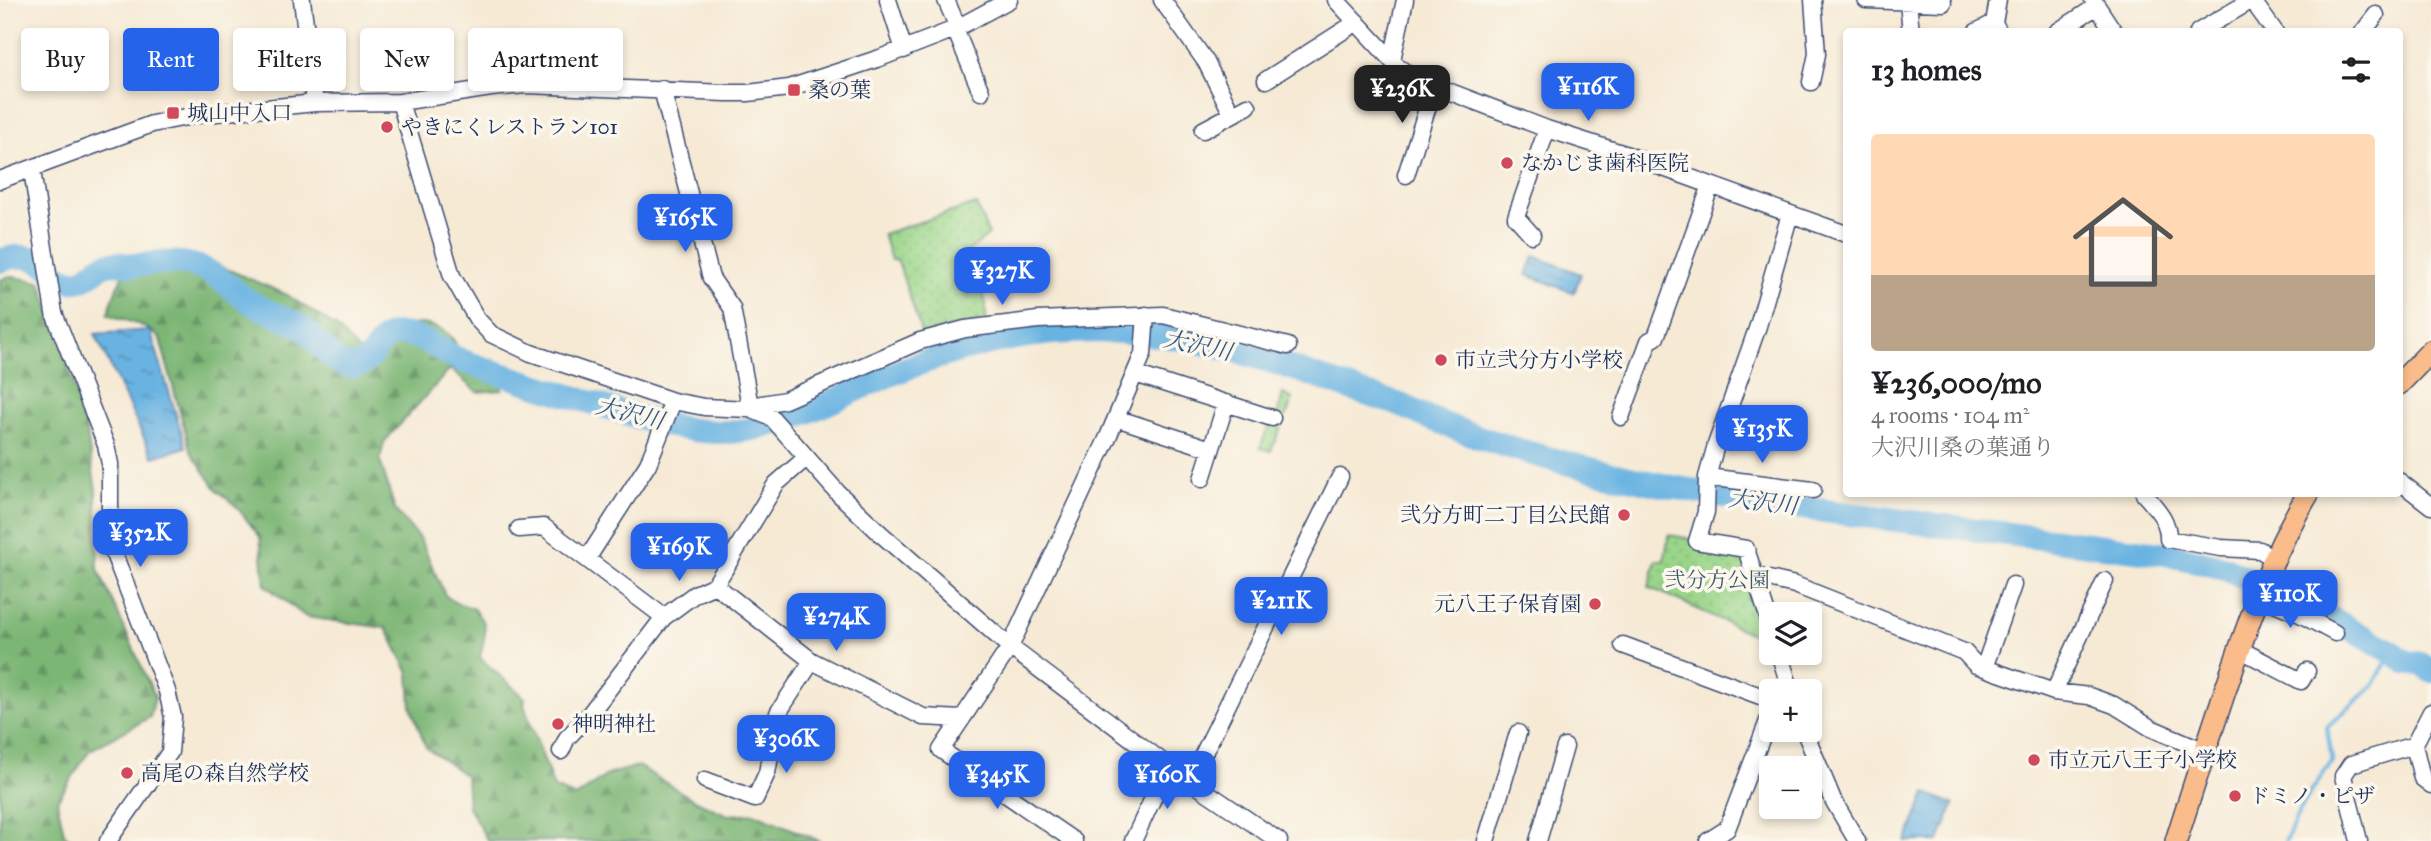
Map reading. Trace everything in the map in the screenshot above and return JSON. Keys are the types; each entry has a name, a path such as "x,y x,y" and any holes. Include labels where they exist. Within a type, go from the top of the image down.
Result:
{"main road":[{"path":"2403,380 2431,351"},
{"path":"2176,841 2259,594 2271,564 2306,497"}],"street":[{"path":"302,0 316,103"},
{"path":"888,0 904,50"},
{"path":"946,0 981,92"},
{"path":"0,180 168,119 316,103 400,102 527,85 748,93 789,88 904,50 956,29 1009,0"},
{"path":"1163,0 1206,62 1232,114"},
{"path":"1336,0 1392,60 1414,78 1547,129 1843,233"},
{"path":"1392,60 1405,0"},
{"path":"1811,82 1817,54 1813,0"},
{"path":"1866,0 1943,3"},
{"path":"1997,27 1998,0"},
{"path":"2206,28 2252,0 2271,28"},
{"path":"1909,2 1911,28"},
{"path":"2062,28 2095,3 2111,28"},
{"path":"2366,28 2376,15"},
{"path":"1266,80 1357,22"},
{"path":"1406,175 1434,87"},
{"path":"662,89 711,278 732,308 755,410 785,431 806,458 881,534 1010,647 1190,781 1256,835 1279,841"},
{"path":"400,102 446,259 461,295 477,319 491,334 519,348 672,405 755,410 785,400 920,341 965,329 1071,317 1146,319 1163,315 1288,346"},
{"path":"1203,130 1248,106"},
{"path":"1531,234 1516,217 1547,129"},
{"path":"32,170 54,313 106,445 110,464 110,518 114,554 167,691 173,717 170,752 108,841"},
{"path":"1621,417 1649,341 1656,337 1711,185"},
{"path":"1764,602 1746,549 1697,541 1707,504 1707,480 1716,444 1758,326 1790,214"},
{"path":"1074,841 942,750 1010,647 1135,374 1143,354 1146,319"},
{"path":"1135,374 1272,418"},
{"path":"1202,479 1226,403"},
{"path":"587,559 648,464 672,405"},
{"path":"1116,418 1211,449"},
{"path":"561,751 568,738 664,617 695,594 715,585 776,484 806,458"},
{"path":"1190,781 1340,477"},
{"path":"1707,480 1813,491"},
{"path":"2403,484 2431,506"},
{"path":"2147,497 2160,512 2169,529 2168,539 2221,548 2260,550 2271,564"},
{"path":"519,528 544,527 664,617"},
{"path":"1756,576 1795,585 1964,652 1976,665 1984,668 2054,692 2089,696 2114,705 2151,728 2205,751"},
{"path":"2054,692 2105,582"},
{"path":"715,585 812,661 923,717 962,719"},
{"path":"1984,668 2013,585"},
{"path":"2259,594 2335,633"},
{"path":"1623,645 1759,696"},
{"path":"2239,649 2301,681 2307,671"},
{"path":"705,780 755,799 767,774 778,713 812,661"},
{"path":"2431,712 2414,746 2422,778 2431,785"},
{"path":"1486,841 1518,733"},
{"path":"1708,841 1727,830 1760,742"},
{"path":"1809,742 1833,800 1857,841"},
{"path":"2359,841 2343,776 2351,764 2414,746"},
{"path":"1538,841 1565,747"},
{"path":"1133,841 1168,766"}],"green space":[{"path":"976,204 989,235 968,251 986,304 986,320 922,334 897,259 891,260 883,234"},
{"path":"192,259 227,269 285,294 335,326 358,350 376,358 399,333 407,327 419,324 438,328 449,335 460,354 504,371 502,390 477,392 450,369 384,442 380,460 395,510 420,539 445,595 454,602 473,608 484,623 485,634 480,658 525,698 524,705 554,788 576,797 607,775 638,766 696,801 728,815 754,813 820,841 488,841 468,807 466,776 426,747 411,707 409,673 386,628 306,617 265,585 260,537 236,506 217,490 191,452 160,339 143,326 108,314 126,270"},
{"path":"9,276 41,282 84,416 96,490 98,569 155,697 150,717 89,751 57,801 64,833 71,841 0,841 0,280"},
{"path":"1283,394 1293,399 1271,451 1260,448 1273,414 1277,415"},
{"name":"弐分方公園","path":"1669,535 1746,549 1763,602 1759,602 1759,637 1649,587 1656,560 1664,561"}],"water":[{"path":"1534,256 1581,274 1574,293 1527,275"},
{"path":"150,330 186,447 153,457 95,334"},
{"path":"1926,793 1954,804 1939,841 1906,841"}],"waterway":[{"name":"大沢川","path":"0,261 14,257 34,259 66,280 72,281 83,279 112,263 192,265 216,276 256,306 301,327 333,358 348,366 363,363 387,338 400,334 409,335 455,358 553,391 632,416 700,431 739,431 784,421 921,363 981,345 1042,334 1073,332 1104,331 1164,336 1218,346 1271,361 1495,442 1627,478 1825,511 2167,554 2225,568 2336,621 2406,662 2421,664 2431,671"},
{"name":"大沢川","path":"1716,490 1716,496"},
{"path":"2286,841 2301,806 2332,761 2327,727 2373,686 2392,652"}],"place":[{"name":"桑の葉","path":"794,90"},
{"name":"城山中入口","path":"173,113"},
{"name":"やきにくレストラン101","path":"387,127"},
{"name":"なかじま歯科医院","path":"1507,163"},
{"name":"市立弐分方小学校","path":"1441,360"},
{"name":"弐分方町二丁目公民館","path":"1624,515"},
{"name":"元八王子保育園","path":"1595,604"},
{"name":"神明神社","path":"558,724"},
{"name":"市立元八王子小学校","path":"2034,760"},
{"name":"高尾の森自然学校","path":"127,773"},
{"name":"ドミノ・ピザ","path":"2235,796"}]}
